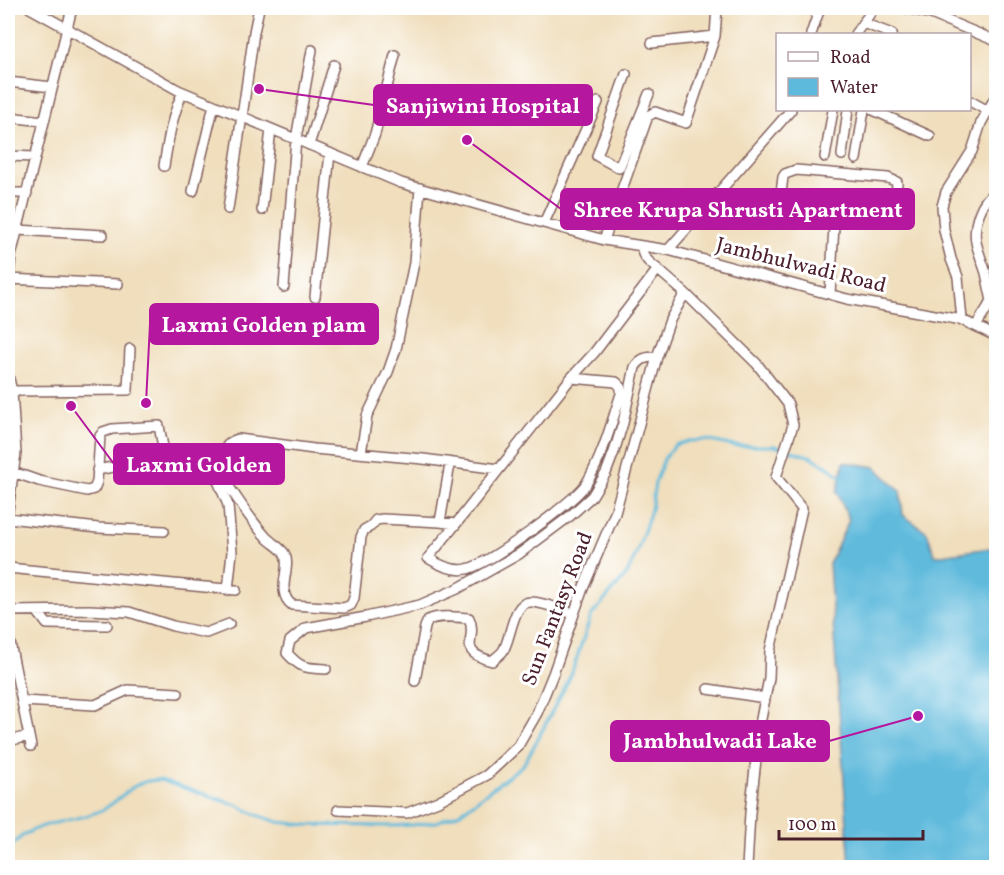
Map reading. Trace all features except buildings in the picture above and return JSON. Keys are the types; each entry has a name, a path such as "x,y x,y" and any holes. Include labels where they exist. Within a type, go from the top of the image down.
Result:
{"street":[{"name":"Jambhulwadi Road","path":"30,8 183,92 401,183 604,240 668,250 830,294 962,320 996,336"},
{"path":"8,284 11,241 17,230 27,193 72,8"},
{"path":"228,209 259,8"},
{"path":"624,170 651,113 655,112 686,123 715,36 717,8"},
{"path":"811,33 820,8"},
{"path":"856,33 874,8"},
{"path":"905,8 931,14 996,41"},
{"path":"863,23 889,33"},
{"path":"652,43 715,36"},
{"path":"284,287 296,139 312,50"},
{"path":"362,167 375,134 396,56"},
{"path":"309,145 334,65"},
{"path":"624,170 597,156 626,74"},
{"path":"8,82 52,87"},
{"path":"164,166 167,142 177,104 183,92"},
{"path":"604,240 649,94"},
{"path":"962,320 958,277 944,230 942,206 946,192 972,152 981,123 996,96"},
{"path":"544,223 598,102"},
{"path":"971,102 988,111"},
{"path":"193,191 214,105"},
{"path":"668,250 790,111"},
{"path":"825,156 832,111"},
{"path":"842,155 848,111"},
{"path":"856,159 864,111"},
{"path":"875,111 930,136"},
{"path":"8,117 44,121"},
{"path":"262,210 271,129"},
{"path":"315,297 330,153"},
{"path":"8,156 35,157"},
{"path":"796,170 888,178 897,182 896,205 891,215 835,209 782,203 780,201 783,177 796,170"},
{"path":"361,453 367,416 396,349 414,263 420,188"},
{"path":"976,326 994,298 975,231 987,199 996,192"},
{"path":"8,193 27,193"},
{"path":"830,294 835,209"},
{"path":"17,230 103,235"},
{"path":"642,247 645,258 686,293 757,364 788,404 793,425 776,477 802,508 770,651 769,678 760,724 750,813 747,867"},
{"path":"572,378 616,382 621,387 621,394 604,447 585,486 548,519 483,562 468,569 444,567 428,558 572,378 594,353 658,269"},
{"path":"8,279 118,284"},
{"name":"Sun Fantasy Road","path":"338,810 406,813 438,801 487,775 518,746 537,713 582,591 615,513 657,357 670,320 686,293"},
{"path":"8,510 16,453 11,444 9,382 128,390 130,349"},
{"path":"327,669 309,668 296,664 287,653 290,641 306,628 366,618 420,605 457,589 519,554 570,516 592,496 606,473 614,452 635,368 644,358 657,357"},
{"path":"13,472 39,481 87,491 94,489 97,482 100,436 102,432 112,429 159,426 165,457 98,470"},
{"path":"456,524 376,520 364,530 361,537 354,598 351,605 344,608 292,605 286,601 284,593 286,558 284,552 268,539 249,518 227,484 224,452 233,440 239,440 499,469"},
{"path":"440,522 449,470"},
{"path":"8,568 232,590 228,505 216,476"},
{"path":"8,518 98,528 164,531"},
{"path":"415,681 425,627 428,620 432,618 469,618 471,621 470,647 473,653 492,661 502,651 518,607 525,602 545,604 574,614"},
{"path":"8,611 129,612 173,626 206,633 229,624"},
{"path":"37,611 47,624 107,625"},
{"path":"8,636 30,741 8,741"},
{"path":"8,685 18,684"},
{"path":"708,689 765,698"},
{"path":"22,701 95,705 128,690 177,693"}],"water":[{"path":"844,462 875,467 900,490 903,515 927,532 935,556 996,547 996,867 850,867 829,564 849,520 837,492"}],"waterway":[{"path":"8,850 30,831 90,815 108,806 134,786 160,780 237,805 278,822 308,825 412,825 436,822 460,813 523,765 571,675 591,616 627,574 651,510 655,483 664,459 675,445 706,440 734,446 775,446 812,457 841,476"}],"place":[{"name":"Sanjiwini Hospital","path":"259,89"},
{"name":"Shree Krupa Shrusti Apartment","path":"467,140"},
{"name":"Laxmi Golden plam","path":"146,403"},
{"name":"Laxmi Golden","path":"71,406"},
{"name":"Jambhulwadi Lake","path":"918,716"}]}
